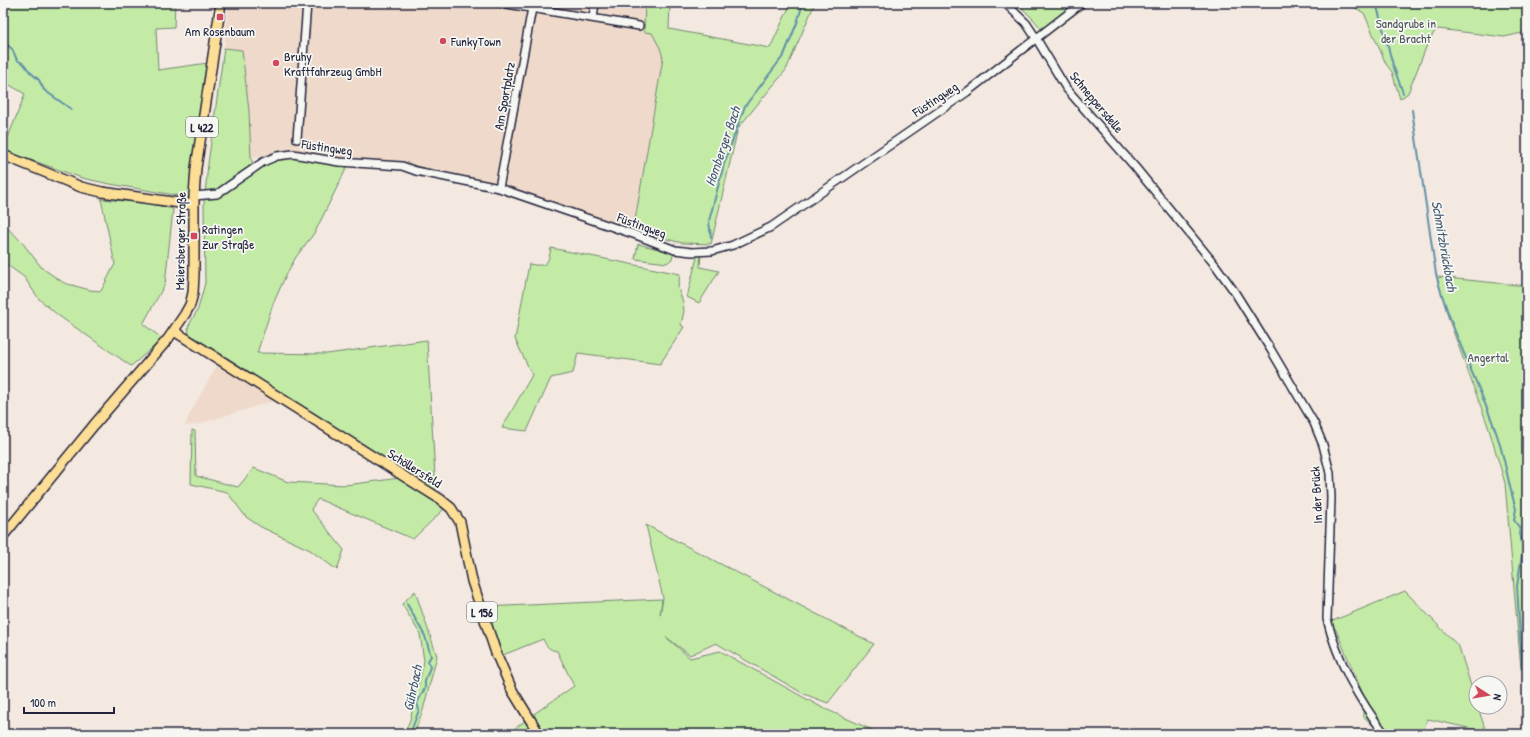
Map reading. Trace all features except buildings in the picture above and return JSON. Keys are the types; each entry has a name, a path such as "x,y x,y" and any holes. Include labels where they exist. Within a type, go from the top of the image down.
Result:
{"main road":[{"name":"Meiersberger Straße","path":"3,536 94,425 146,366 174,331 185,314 193,293 194,201 197,159 221,3"},
{"path":"3,155 81,187 102,192 194,201"},
{"name":"Schöllersfeld","path":"174,331 440,499 451,508 460,522 472,581 496,653 512,690 539,734"}],"street":[{"path":"297,138 307,3"},
{"path":"501,3 639,26"},
{"path":"593,18 595,3"},
{"name":"Schneppersdelle","path":"1005,3 1026,23 1066,88 1174,214"},
{"name":"Füstingweg","path":"194,201 217,194 263,162 277,156 293,154 339,162 402,166 499,188 675,250 703,252 725,248 772,227 967,92 1082,3"},
{"name":"Am Sportplatz","path":"499,188 532,8"},
{"name":"In der Brück","path":"1174,214 1216,266 1234,292 1299,395 1314,423 1323,445 1330,473 1331,498 1328,619 1332,638 1346,671 1362,701 1374,721 1385,734"}],"shaded area":[{"path":"229,3 645,3 652,33 660,48 663,58 634,226 632,230 516,189 443,174 386,160 355,162 330,159 290,150 251,158 249,111 242,51 224,48"},
{"path":"218,364 276,400 195,425 185,426 189,415"}],"green space":[{"path":"3,3 175,3 174,27 156,28 158,70 208,63 190,193 187,197 82,178 3,150 25,94 3,81"},
{"path":"645,3 670,3 669,29 770,48 791,3 815,3 786,70 738,128 711,244 682,243 632,230 634,226 663,58 660,48 652,33 644,32"},
{"path":"1017,3 1078,3 1043,31"},
{"name":"Sandgrube in der Bracht","path":"1347,3 1527,3 1527,32 1504,37 1438,29 1435,31 1427,45 1408,93 1400,99 1392,72 1386,64 1364,13"},
{"path":"224,48 242,50 249,111 251,158 255,170 273,161 292,158 348,165 315,232 296,257 286,275 273,304 257,353 327,354 427,340 436,492 189,334 188,327 198,309 205,283 204,204"},
{"path":"101,199 149,203 173,209 165,284 143,324 163,339 131,366 59,316 39,299 24,277 3,262 3,224 21,241 42,268 64,283 90,290 101,291 115,264"},
{"path":"638,244 674,253 672,259 667,263 635,259"},
{"path":"551,248 680,274 678,288 683,302 684,311 681,325 684,327 660,364 578,353 573,373 551,378 527,431 502,428 532,375 515,339 529,264 545,264 549,258"},
{"path":"698,253 701,254 700,267 719,271 699,303 687,297"},
{"name":"Angertal","path":"1437,277 1527,286 1527,698 1523,669 1521,669 1505,483 1488,426 1449,320"},
{"path":"192,430 195,431 196,476 238,487 254,468 288,482 346,485 400,478 446,507 413,539 318,499 311,509 344,550 337,570 310,550 261,527 246,517 227,492 191,484"},
{"path":"646,525 874,644 828,703 804,694 716,643 690,655 666,637 690,658 720,651 821,707 881,734 542,734 531,716 574,686 557,651 548,647 543,639 503,655 484,607 662,599 660,615 663,598"},
{"path":"415,591 437,656 423,710 414,734 404,734 410,720 424,661 420,634 402,604"},
{"path":"1405,591 1459,647 1468,676 1468,715 1481,715 1486,732 1428,719 1421,734 1382,734 1363,716 1363,694 1336,630 1330,622"},
{"path":"526,720 536,734 508,734"}],"waterway":[{"name":"Homberger Bach","path":"711,238 709,221 724,164 745,106 784,55 797,23 803,3"},
{"name":"Schmitzbrückbach","path":"1376,3 1393,65 1403,93"},
{"path":"3,41 12,49 17,60 24,64 39,80 44,90 71,109"},
{"name":"Schmitzbrückbach","path":"1412,110 1436,274 1456,334 1496,432 1516,509 1514,520 1519,527 1523,549 1517,586 1522,666 1527,683"},
{"name":"Gührbach","path":"407,604 425,636 431,656 428,661 430,667 425,681 425,688 417,703 419,710 410,734"}],"place":[{"name":"Am Rosenbaum","path":"220,17"},
{"name":"FunkyTown","path":"443,41"},
{"name":"Bruhy Kraftfahrzeug GmbH","path":"276,63"},
{"name":"Ratingen Zur Straße","path":"194,236"}]}
